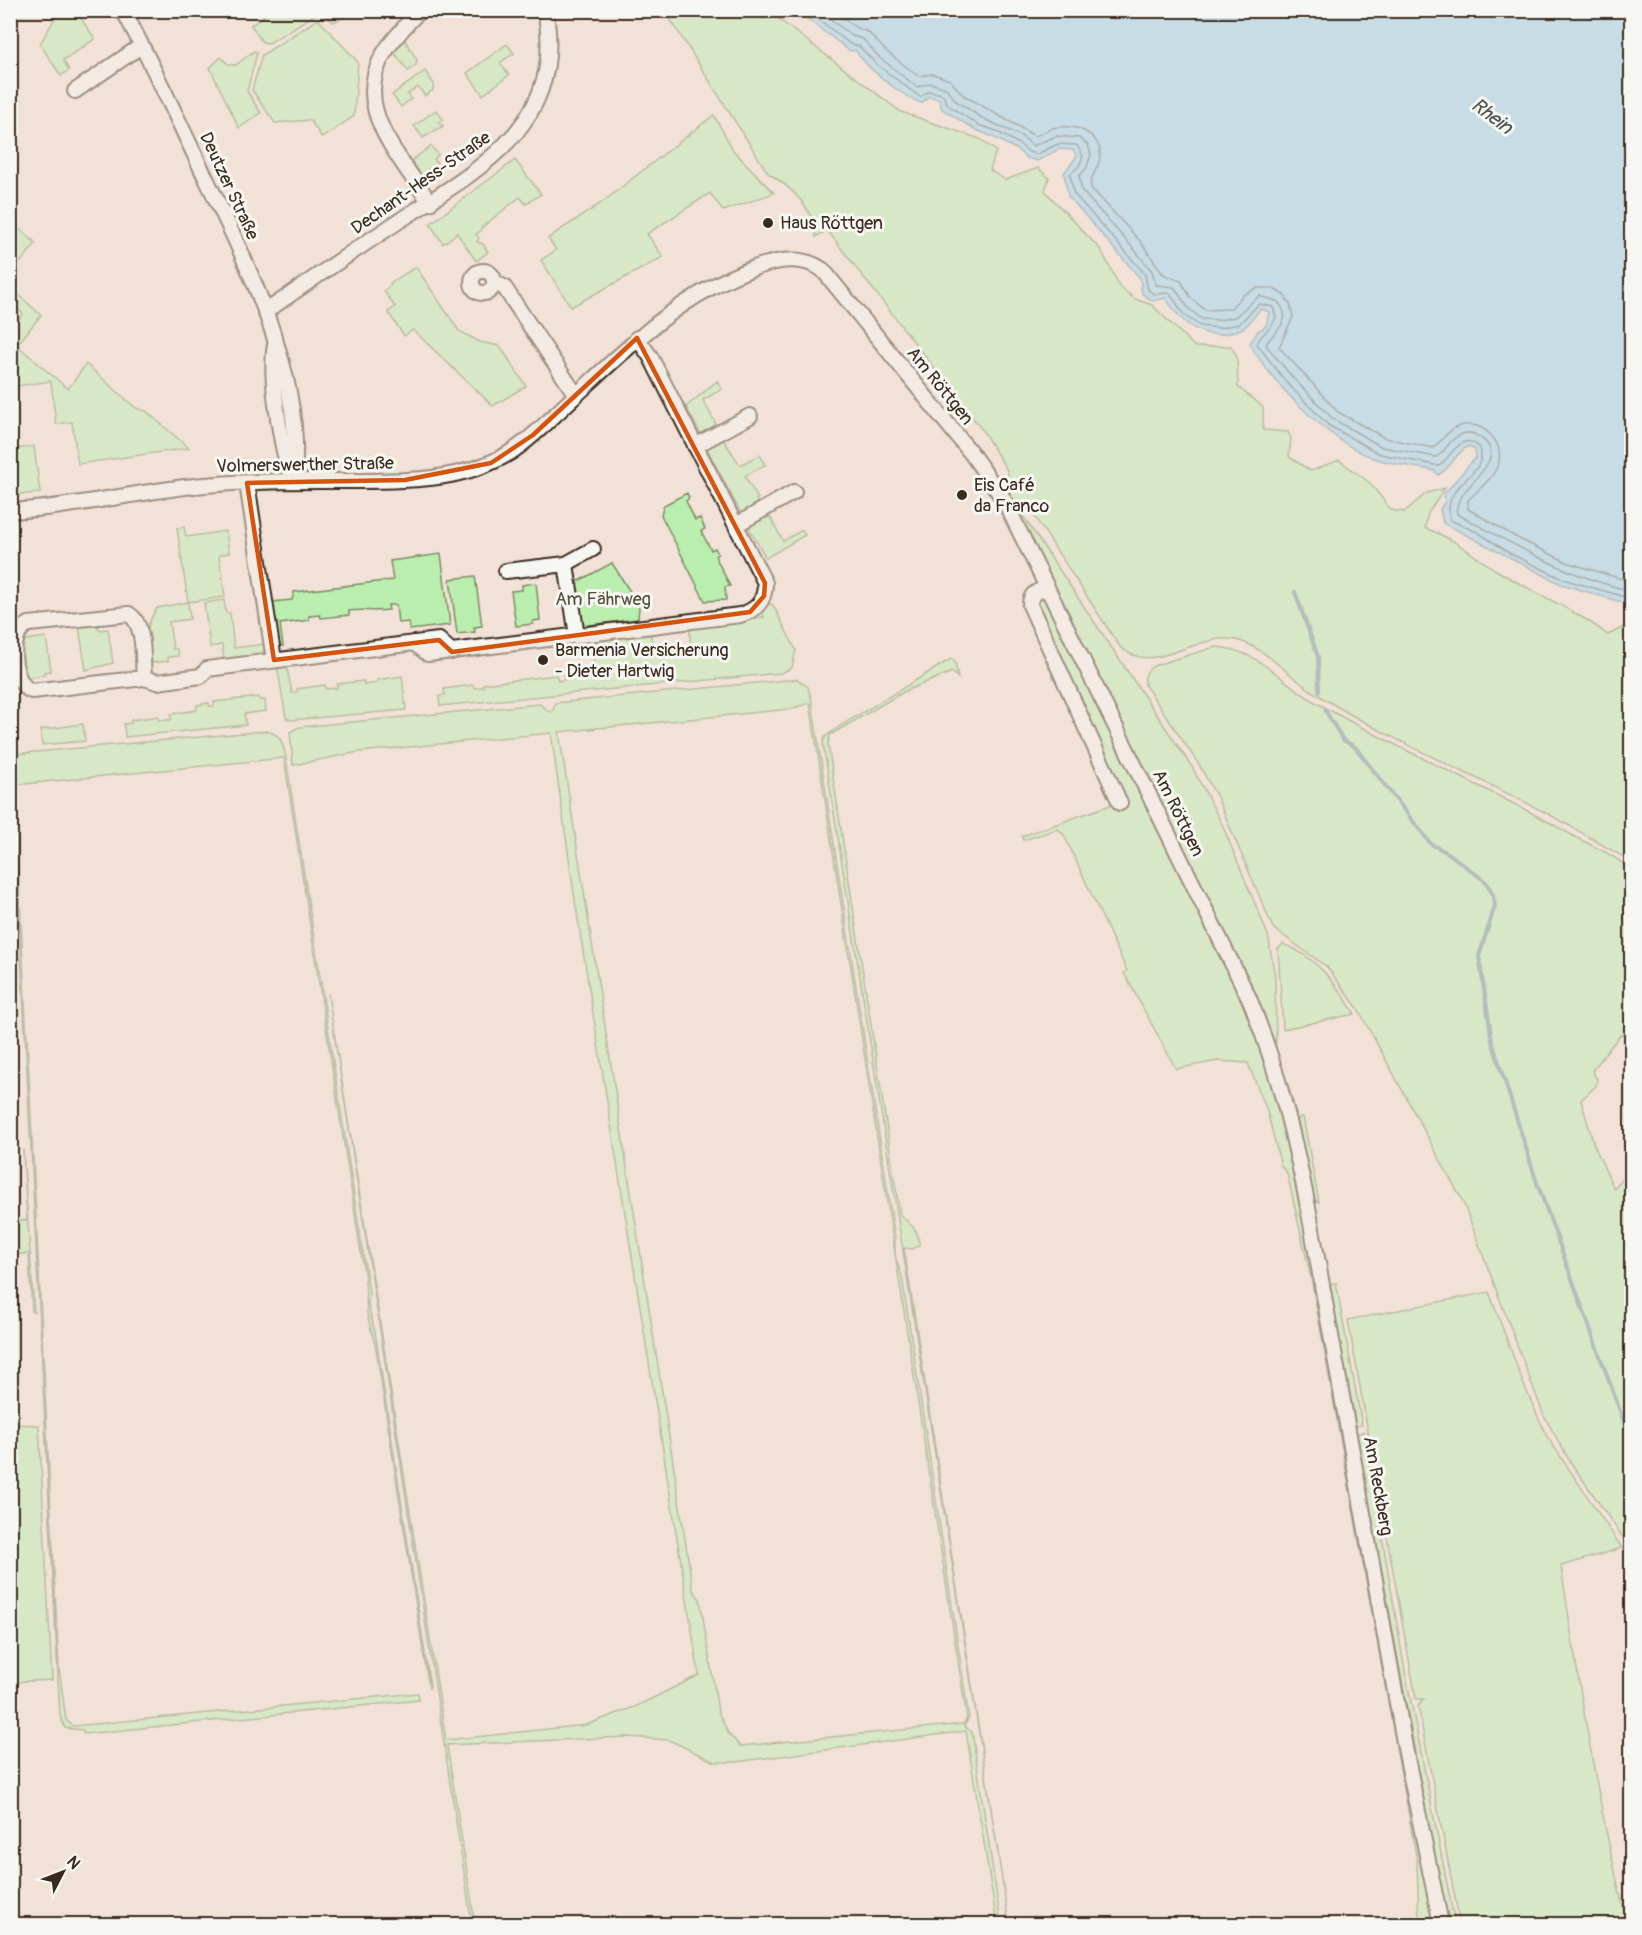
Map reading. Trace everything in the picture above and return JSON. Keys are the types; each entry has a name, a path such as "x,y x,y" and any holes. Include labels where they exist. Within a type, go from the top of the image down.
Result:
{"street":[{"path":"421,10 408,20 380,59 374,73 372,99 380,126 430,203"},
{"name":"Dechant-Hess-Straße","path":"265,312 430,203 495,156 527,120 545,76 548,39 545,10"},
{"name":"Deutzer Straße","path":"123,11 238,246 265,312 275,345 271,364 283,456 293,481"},
{"path":"75,91 141,46"},
{"name":"Volmerswerther Straße","path":"10,511 185,487 293,481 405,480 471,470 511,452 669,312 721,282 763,265 798,260"},
{"name":"Am Röttgen","path":"798,260 816,265 829,276 971,453 1004,500 1249,998 1272,1056"},
{"path":"495,283 504,287 576,395"},
{"path":"144,678 139,628 136,619 129,614 29,624 19,629 15,638 18,680 29,691 144,678 157,682 201,676 207,669 439,640 452,652 750,612 764,596 765,583 650,356 637,338"},
{"path":"695,446 750,416"},
{"path":"247,483 274,660"},
{"path":"736,525 794,492"},
{"path":"506,571 566,564 592,549"},
{"path":"566,564 577,636"},
{"path":"1047,587 1034,593 1030,598 1030,605 1120,803"},
{"name":"Am Reckberg","path":"1272,1056 1294,1133 1406,1753 1441,1924"}],"highlighted area":[{"path":"637,338 765,583 764,596 750,612 452,652 439,640 274,660 247,483 405,480 491,463 533,435"}],"green space":[{"path":"59,11 76,11 95,39 63,60 69,70 61,76 40,44"},
{"path":"260,11 359,11 333,22 323,12 319,12 269,43 262,42 251,25 264,16"},
{"path":"665,11 768,11 901,112 980,139 996,151 990,170 1005,180 1038,168 1049,178 1045,191 1101,250 1120,287 1135,299 1152,305 1195,347 1231,346 1237,357 1238,387 1263,407 1263,430 1288,432 1291,438 1289,457 1311,471 1339,460 1370,483 1391,510 1404,512 1427,493 1445,488 1428,513 1425,528 1454,542 1496,570 1595,625 1608,635 1631,623 1631,861 1548,814 1346,712 1308,688 1261,651 1240,641 1224,639 1209,641 1163,656 1148,658 1134,655 1120,647 1029,508 1012,498 1007,489 1008,472 983,431 827,230 816,237 815,227 806,208 793,192 768,173"},
{"path":"318,19 358,62 354,116 322,138 310,120 275,123 252,90 262,55"},
{"path":"404,39 417,60 416,65 408,71 393,51"},
{"path":"507,44 514,53 500,63 509,75 483,95 467,73"},
{"path":"254,51 257,53 247,91 261,113 239,128 210,68 221,57 228,64 236,65"},
{"path":"425,71 434,84 433,90 425,96 418,87 408,94 411,99 401,107 392,95"},
{"path":"436,110 443,119 439,122 443,126 423,138 414,126"},
{"path":"714,115 733,150 774,193 723,211 710,193 647,234 663,257 571,307 541,260 556,250 548,238 600,204"},
{"path":"431,146 438,155 434,159 437,163 428,169 433,177 424,178 411,161"},
{"path":"515,160 541,194 526,204 520,197 481,228 482,230 476,234 479,238 477,242 483,244 488,252 476,261 457,233 443,244 430,224"},
{"path":"11,222 36,243 20,263 11,255"},
{"path":"416,267 459,331 480,342 500,346 526,386 493,406 413,330 404,336 388,312 395,307 384,291 391,285 390,283"},
{"path":"11,288 41,315 17,345 68,389 86,364 136,408 146,411 189,448 78,464 72,422 56,424 51,381 11,387 11,329 23,314 11,302"},
{"path":"717,381 722,389 703,400 716,424 714,425 717,431 703,438 686,407"},
{"path":"721,436 740,465 760,455 765,465 745,476 758,499 756,500 759,506 742,515 705,445"},
{"path":"34,446 40,493 11,495 11,450"},
{"path":"687,493 689,498 686,501 695,520 700,518 705,529 701,531 711,550 715,548 718,554 715,556 730,586 725,587 726,600 705,601 661,515 664,505"},
{"path":"764,513 767,518 770,517 783,541 802,530 805,535 766,558 746,523"},
{"path":"1021,513 1192,767 1222,824 1268,935 1275,978 1276,1044 1019,516"},
{"path":"184,527 186,537 226,531 229,553 219,555 225,597 188,602 177,528"},
{"path":"441,554 450,625 410,630 409,622 398,623 396,605 388,605 389,610 349,611 349,615 321,618 320,615 309,616 309,620 280,624 283,646 278,645 272,602 292,600 294,592 393,580 390,561"},
{"name":"Am Fährweg","path":"612,563 639,606 638,619 581,626 575,583"},
{"path":"475,576 482,626 474,627 475,632 457,634 450,579"},
{"path":"536,583 540,620 533,621 533,624 516,626 511,591 522,590 522,585"},
{"path":"1042,596 1046,597 1240,995 1266,1058 1288,1136 1435,1924 1419,1924 1417,1861 1312,1283 1287,1173 1281,1166 1267,1111 1248,1063 1217,1061 1176,1069 1124,973 1127,971 1064,835 1058,829 1023,840 1022,836 1125,800 1040,616 1037,604"},
{"path":"224,600 226,613 230,613 234,648 265,644 266,648 259,656 224,660 222,645 210,647 204,603"},
{"path":"188,602 190,619 169,622 173,649 177,649 179,656 168,657 168,661 149,663 147,634 149,622 157,608"},
{"path":"765,603 773,605 796,650 792,668 781,673 440,706 439,696 445,695 444,689 473,685 474,688 483,687 483,684 556,675 558,681 564,680 564,674 589,671 590,677 595,676 592,645 603,636 650,631 653,650 659,650 660,656 686,653 685,648 690,647 690,626 764,617 761,609"},
{"path":"98,625 99,630 108,629 113,663 86,670 79,627"},
{"path":"46,637 51,671 44,672 44,675 24,678 19,641"},
{"path":"1215,647 1231,649 1257,660 1317,703 1545,820 1606,853 1631,872 1631,1032 1620,1035 1592,1071 1597,1079 1596,1086 1581,1100 1594,1145 1614,1189 1631,1170 1631,1204 1627,1210 1632,1222 1631,1549 1569,1460 1544,1416 1463,1202 1357,1007 1327,967 1273,928 1217,797 1198,763 1145,685 1146,674 1153,666"},
{"path":"951,659 955,662 958,678 952,672 905,691 830,735 828,744 900,1215 914,1228 919,1240 919,1245 913,1249 904,1248 1009,1924 823,743 825,737 840,726"},
{"path":"282,663 287,668 292,693 297,692 297,689 325,685 326,689 337,688 337,684 364,681 364,685 377,683 377,680 402,676 406,710 291,720 286,718 277,665"},
{"path":"797,679 808,687 895,1239 895,1253 810,703 790,709 559,732 693,1590 700,1599 718,1711 728,1733 740,1746 963,1724 967,1719 896,1259 902,1277 969,1718 964,1726 972,1732 1001,1924 997,1924 966,1731 736,1762 715,1762 669,1740 628,1737 447,1745 475,1924 472,1924 328,994 446,1740 586,1725 637,1706 699,1675 576,907 551,733 359,752 293,765 290,732 299,727 540,704 549,712 553,711 555,703"},
{"path":"258,697 259,700 265,700 266,711 244,714 246,725 125,737 124,724 131,723 131,720 158,716 159,720 171,720 171,714 197,710 197,705 209,703 209,706 214,706 214,702"},
{"path":"83,724 85,741 42,745 40,730"},
{"path":"267,731 279,737 286,758 369,1292 368,1306 375,1332 430,1686 429,1689 376,1349 367,1314 365,1279 284,758 14,785 59,1668 66,1720 73,1726 418,1693 419,1700 84,1734 83,1730 65,1728 60,1716 11,759 14,754"},
{"path":"1283,944 1295,949 1325,973 1355,1014 1283,1029 1278,949"},
{"path":"1303,1117 1319,1202 1314,1200 1297,1121"},
{"path":"23,1149 34,1312 32,1312 29,1254 11,1254 11,1221 27,1220"},
{"path":"1336,1283 1362,1425 1356,1426 1330,1286"},
{"path":"1489,1292 1524,1385 1546,1435 1622,1548 1561,1566 1598,1791 1627,1924 1460,1924 1418,1706 1424,1699 1416,1699 1348,1320"},
{"path":"11,1424 39,1425 52,1680 11,1682"},
{"path":"1364,1431 1405,1671 1455,1924 1448,1924 1435,1862 1357,1434"}],"water":[{"name":"Rhein","path":"797,11 1631,11 1631,605 1561,584 1443,523 1440,509 1445,501 1444,494 1476,457 1475,450 1469,446 1438,475 1435,471 1387,462 1363,453 1325,428 1288,394 1250,343 1258,331 1266,326 1269,312 1261,309 1241,329 1229,333 1207,333 1188,324 1172,308 1166,298 1153,301 1142,294 1140,278 1068,196 1064,173 1077,156 1073,150 1059,149 1037,161 1027,158 1016,149 976,130 942,109 939,99 929,96 922,103 895,89 876,73 855,50 850,51"}],"waterway":[{"path":"1295,592 1318,657 1319,691"},
{"path":"1325,710 1343,740 1355,747 1431,844 1448,853 1486,882 1493,895 1495,906 1479,956 1492,1041 1537,1183 1632,1444"}],"place":[{"name":"Haus Röttgen","path":"768,223"},
{"name":"Eis Café da Franco","path":"962,495"},
{"name":"Barmenia Versicherung - Dieter Hartwig","path":"543,660"}]}
